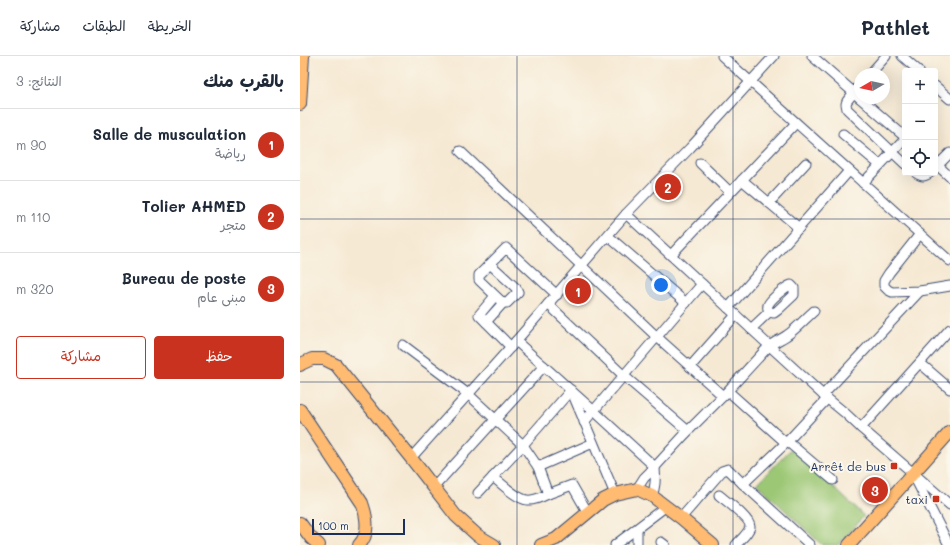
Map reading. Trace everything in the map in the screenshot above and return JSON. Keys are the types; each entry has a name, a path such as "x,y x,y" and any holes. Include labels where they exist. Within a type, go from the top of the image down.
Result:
{"main road":[{"path":"300,104 303,56"},
{"path":"300,365 312,359 324,359 336,365 456,516 477,535 494,545"},
{"path":"300,410 362,504 366,513 365,536 359,545"},
{"path":"850,545 950,432"},
{"path":"541,545 556,539 603,500 615,494 637,489 652,496 681,518 705,543"},
{"path":"300,523 311,538 319,545"}],"street":[{"path":"722,56 950,261"},
{"path":"411,458 514,344 626,214 690,148 774,56"},
{"path":"812,56 854,93"},
{"path":"875,68 886,56"},
{"path":"902,56 916,68"},
{"path":"938,89 950,99"},
{"path":"854,98 847,101 847,109 902,161"},
{"path":"867,104 902,135"},
{"path":"670,255 796,123"},
{"path":"843,134 880,165"},
{"path":"863,183 903,140"},
{"path":"460,151 690,367 833,480"},
{"path":"938,164 950,153"},
{"path":"700,163 730,192"},
{"path":"769,203 806,164"},
{"path":"938,168 950,177"},
{"path":"728,308 849,171"},
{"path":"742,180 799,228"},
{"path":"626,214 825,397 950,505"},
{"path":"920,234 889,273 884,281 884,286 892,292 920,291 950,286"},
{"path":"608,236 686,303"},
{"path":"503,303 479,280 479,275 506,248 557,295"},
{"path":"486,322 503,303 507,304 518,292 516,288 490,264"},
{"path":"584,422 702,284"},
{"path":"743,484 787,443 825,397 920,291"},
{"path":"495,296 479,315 514,344 544,366 654,467 656,480 652,496"},
{"path":"548,304 624,376 688,431 685,434"},
{"path":"637,489 654,467 726,394 769,346 791,332 814,311"},
{"path":"751,329 769,312"},
{"path":"690,367 736,315"},
{"path":"861,428 950,329"},
{"path":"403,345 468,394 522,445 538,468 548,494"},
{"path":"920,363 950,389"},
{"path":"434,487 544,366"},
{"path":"571,390 615,494"},
{"path":"478,493 571,390"},
{"path":"538,468 593,442"},
{"path":"681,518 722,471 728,469 810,545"},
{"path":"913,474 949,545"},
{"path":"493,477 514,495 527,500 537,499 572,485 588,513"},
{"path":"720,495 750,524 750,529 736,545"},
{"path":"615,545 665,507"},
{"path":"637,529 637,545"}],"green space":[{"path":"792,448 864,516 838,545 822,545 757,484"}],"place":[{"name":"Tolier AHMED","path":"668,187"},
{"name":"Salle de musculation","path":"578,291"},
{"name":"Arrêt de bus","path":"894,466"},
{"name":"Bureau de poste","path":"875,490"},
{"name":"taxi","path":"936,499"}]}
